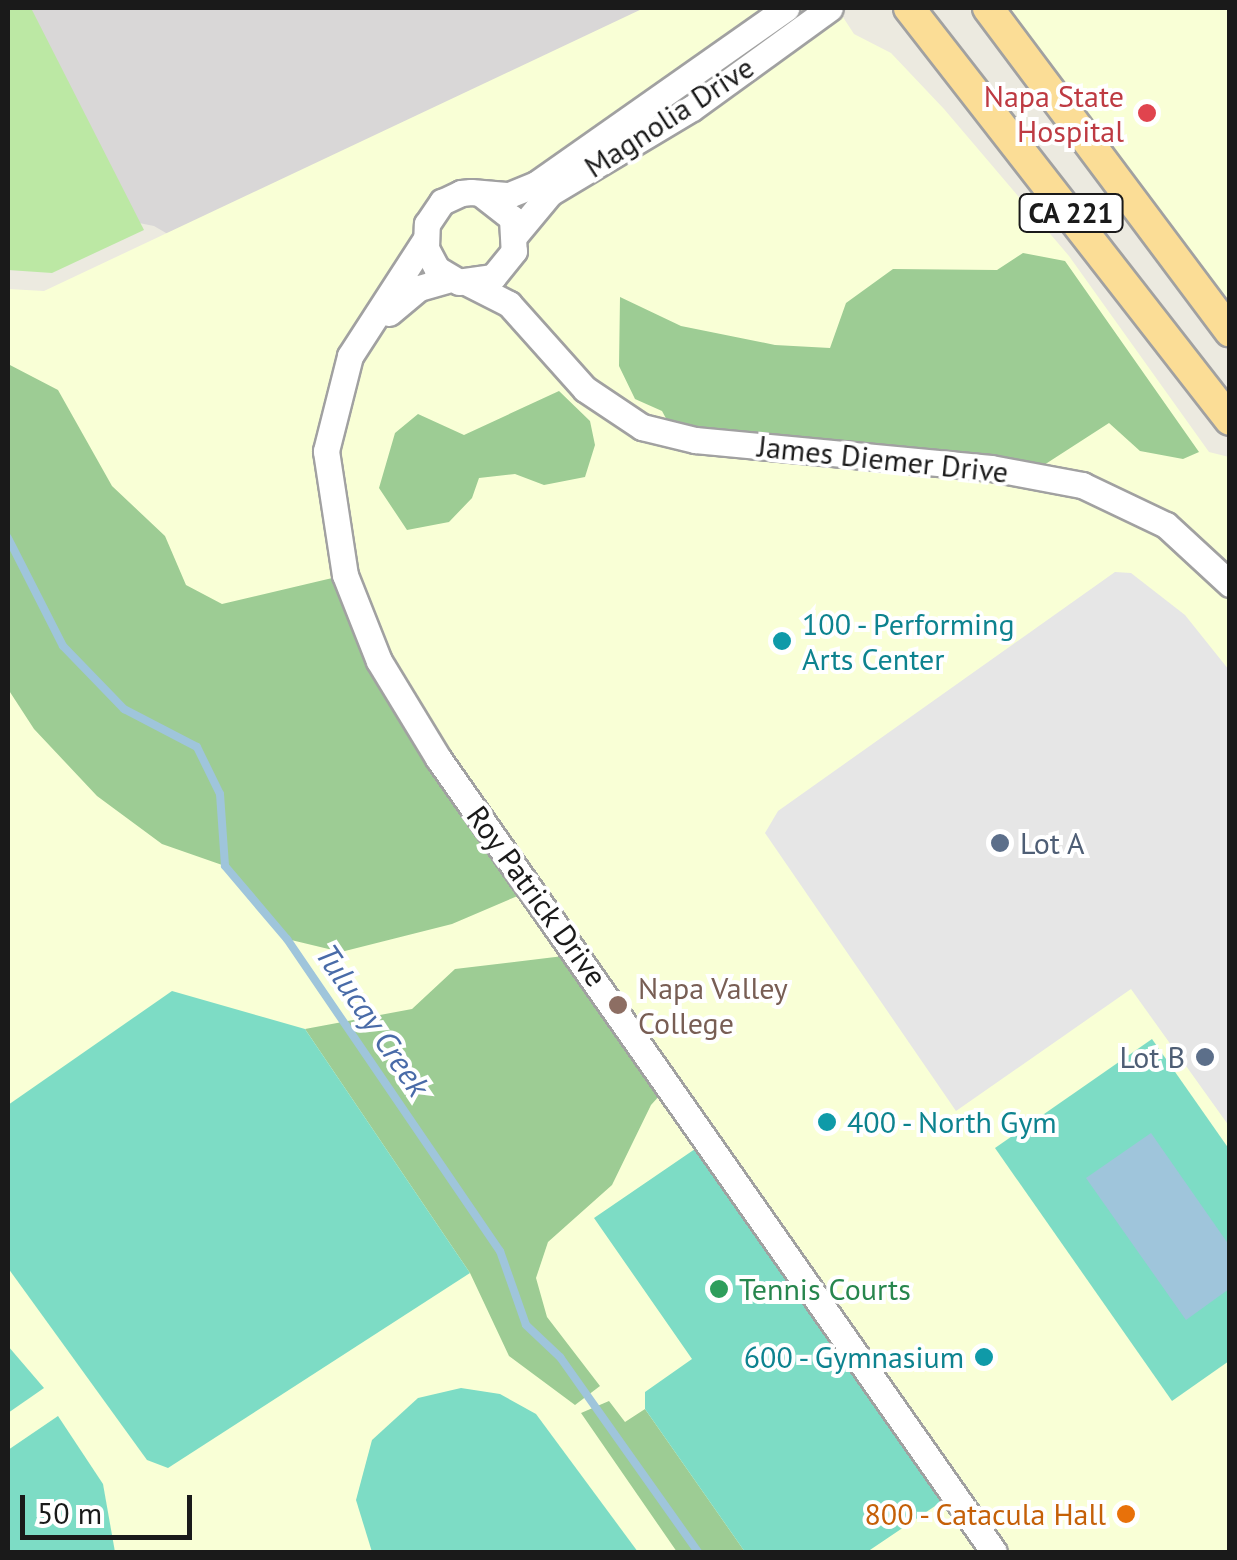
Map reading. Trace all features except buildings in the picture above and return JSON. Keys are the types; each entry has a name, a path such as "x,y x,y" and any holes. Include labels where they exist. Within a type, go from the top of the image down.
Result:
{"main road":[{"name":"CA 221","path":"909,8 1230,420"},
{"name":"CA 221","path":"988,8 1230,331"}],"street":[{"name":"Magnolia Drive","path":"425,240 430,216 442,202 481,194 508,195 536,184 786,8"},
{"name":"Magnolia Drive","path":"459,281 493,277 550,193 692,108 830,8"},
{"path":"481,194 502,205 515,242"},
{"path":"425,240 432,263 459,281"},
{"name":"Roy Patrick Drive","path":"425,240 360,340 333,404 327,478 345,575 379,661 438,758 994,1552"},
{"name":"James Diemer Drive","path":"515,242 519,296 540,338"},
{"name":"James Diemer Drive","path":"459,281 509,304 585,390 642,426 695,440 991,468 1082,485 1166,526 1230,584"},
{"name":"Roy Patrick Drive","path":"360,340 408,294 459,281"}],"shaded area":[{"path":"8,8 649,8 228,269 154,226 114,218"},
{"name":"Napa Valley College","path":"644,8 837,8 854,34 891,53 944,109 1069,256 1209,452 1229,457 1229,1552 8,1552 8,289 44,291"},
{"name":"Napa State Hospital","path":"988,8 1229,8 1229,331"},
{"path":"1023,253 1065,261 1199,452 1183,459 1140,451 1109,423 1030,474 676,437 662,411 635,399 619,366 620,297 681,326 775,345 830,348 846,303 893,269 997,270"},
{"path":"8,364 58,390 112,486 165,536 186,585 222,604 345,575 356,606 534,889 452,924 341,952 287,939 225,866 162,844 97,796 34,729 8,689"},
{"path":"559,391 590,421 595,445 585,477 544,485 515,474 479,478 472,498 449,522 407,530 379,488 395,433 418,414 464,435"},
{"name":"Lot A","path":"1115,572 1131,573 1185,615 1229,670 1229,1126 1131,989 956,1111 765,833 778,811"},
{"path":"580,954 669,1085 651,1105 612,1185 548,1242 536,1278 547,1317 600,1386 575,1405 509,1356 470,1273 305,1029 412,1009 455,969"},
{"path":"172,991 305,1029 470,1273 168,1468 147,1460 8,1268 8,1105"},
{"path":"1152,1039 1229,1149 1229,1361 1172,1401 995,1148"},
{"name":"Tennis Courts","path":"695,1149 944,1500 867,1552 745,1552 645,1409 645,1392 692,1359 594,1218"},
{"path":"8,1346 44,1388 8,1413"},
{"path":"461,1388 500,1394 536,1414 638,1552 372,1552 356,1500 372,1440 418,1398"},
{"path":"609,1401 625,1422 645,1409 745,1552 677,1552 581,1413"},
{"path":"58,1416 103,1484 115,1552 8,1552 8,1450"}],"green space":[{"path":"8,8 31,8 144,230 52,273 8,270"}],"water":[{"path":"1151,1133 1229,1245 1229,1289 1186,1320 1086,1178"}],"waterway":[{"name":"Tulucay Creek","path":"8,538 63,646 124,709 197,747 220,794 225,866 287,939 500,1251 526,1325 560,1357 698,1552"}],"place":[{"name":"Napa State Hospital","path":"1147,113"},
{"name":"100 - Performing Arts Center","path":"782,641"},
{"name":"Lot A","path":"1000,843"},
{"name":"Napa Valley College","path":"618,1005"},
{"name":"Lot B","path":"1205,1057"},
{"name":"400 - North Gym","path":"827,1122"},
{"name":"Tennis Courts","path":"719,1289"},
{"name":"600 - Gymnasium","path":"984,1357"},
{"name":"800 - Catacula Hall","path":"1126,1514"}]}
